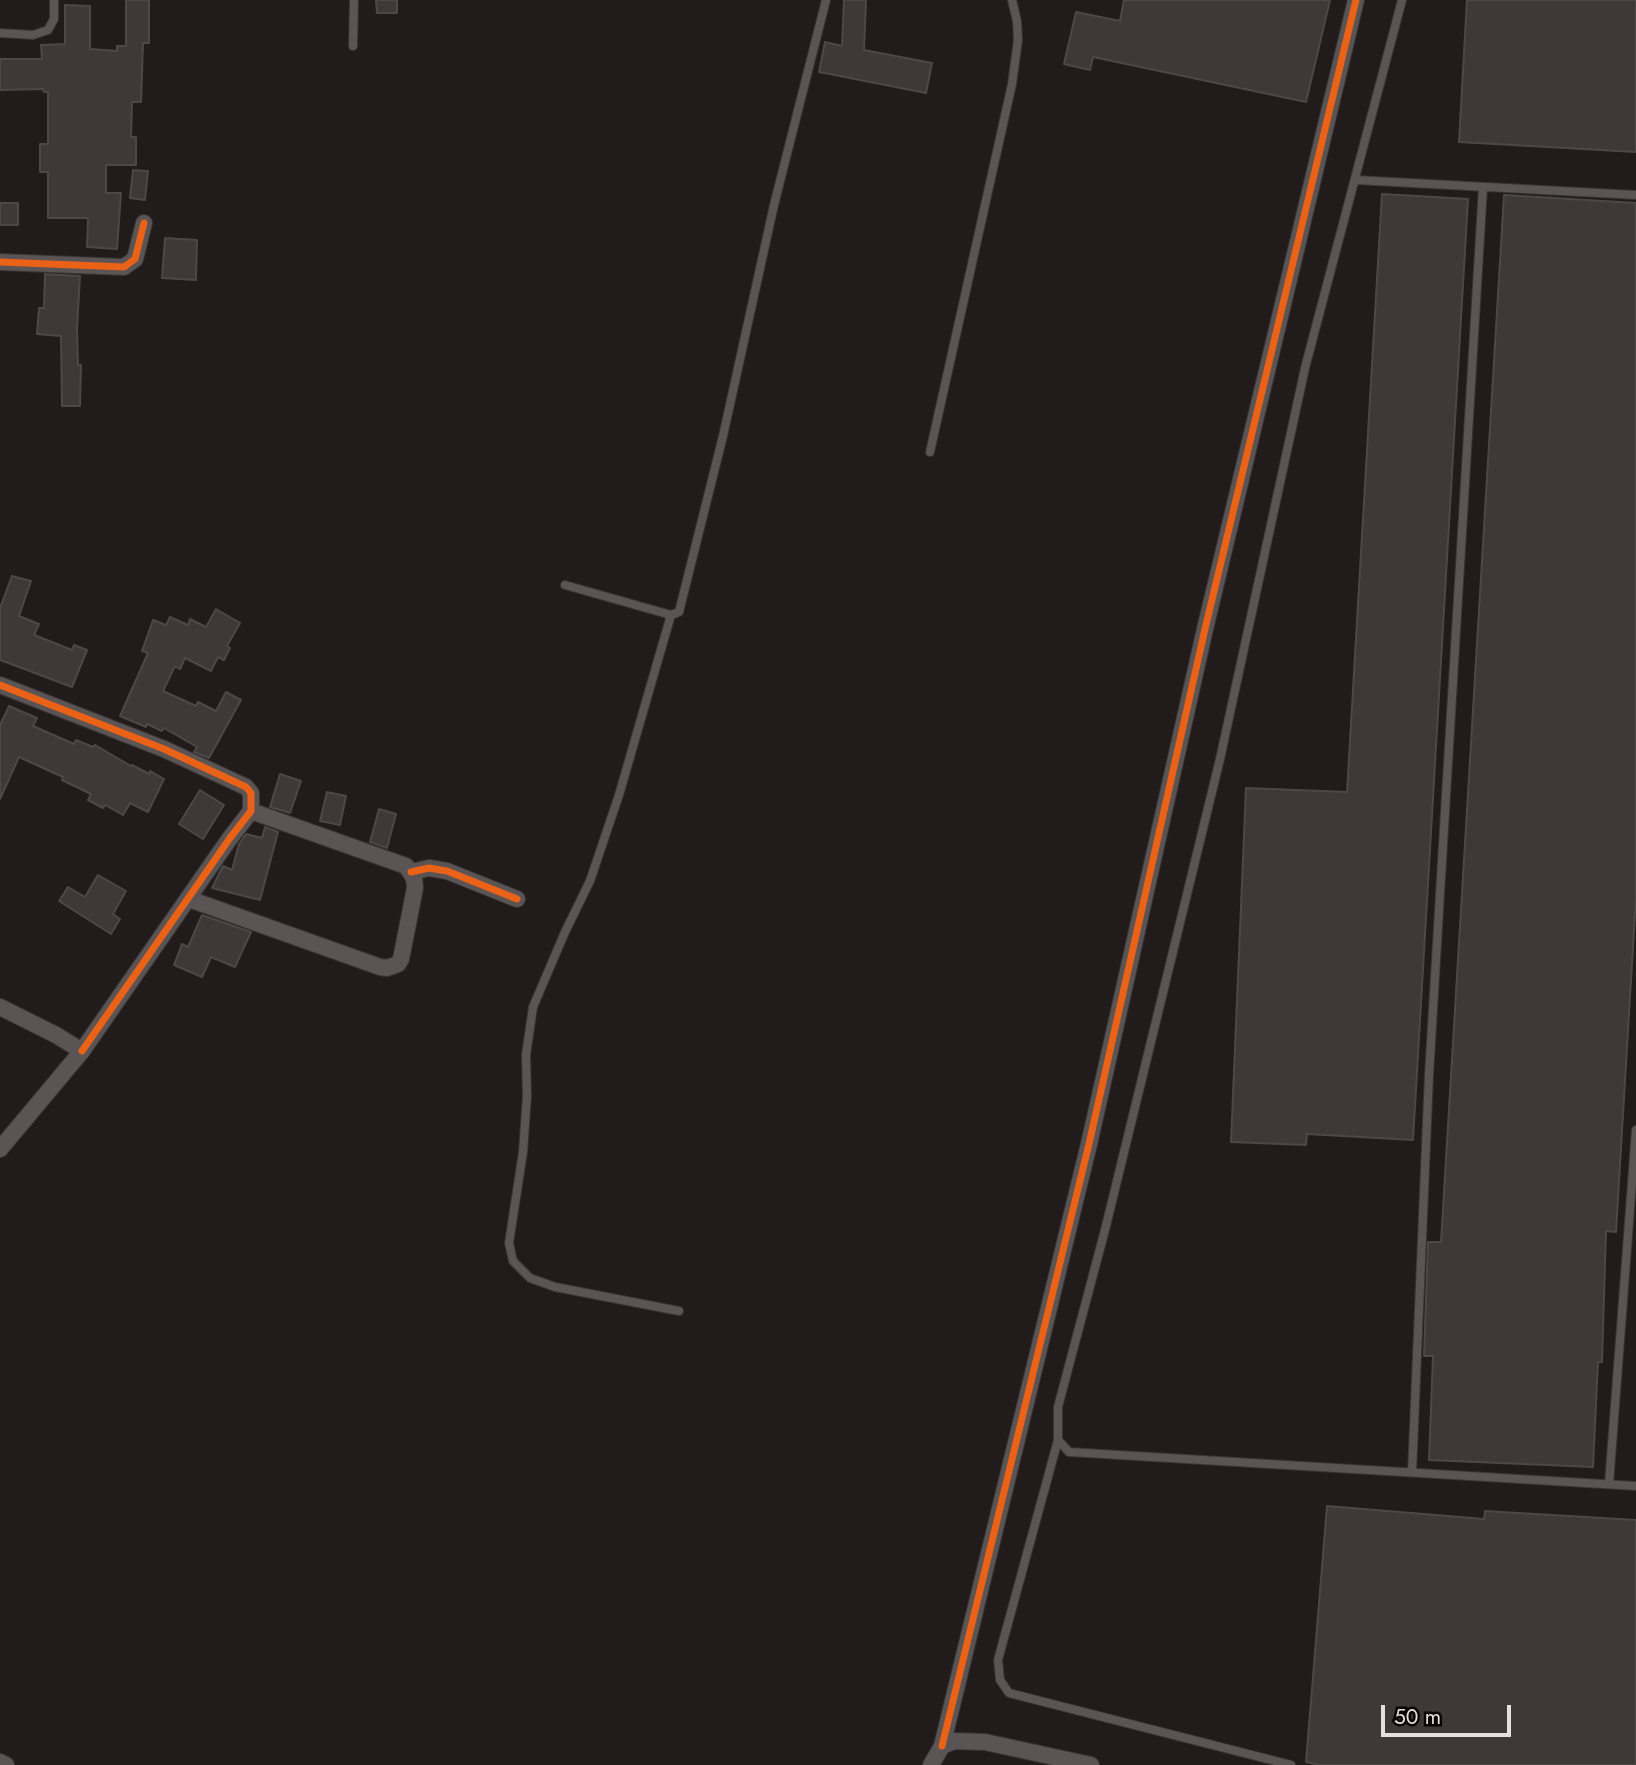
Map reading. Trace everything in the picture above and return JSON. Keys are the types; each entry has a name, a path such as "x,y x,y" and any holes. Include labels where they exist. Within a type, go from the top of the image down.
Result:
{"street":[{"path":"931,1765 942,1746 1089,1144 1202,643 1356,0"},
{"path":"0,262 124,267 135,259 144,223"},
{"path":"0,685 152,744 246,787 251,793 251,811 189,900 82,1051 0,1149"},
{"path":"189,900 387,968 394,967 401,960 415,888 411,872 406,866 251,811"},
{"path":"411,872 429,868 447,871 517,899"},
{"path":"0,1007 82,1051"},
{"path":"942,1746 954,1741 985,1742 1091,1765"},
{"path":"0,1762 6,1765"}],"lane":[{"path":"0,33 33,35 48,30 54,19 54,0"},
{"path":"353,46 354,0"},
{"path":"565,585 671,615 679,612 723,436 774,205 826,0"},
{"path":"930,452 1012,84 1018,40 1012,0"},
{"path":"1291,1765 1010,1693 1000,1680 998,1660 1058,1440 1058,1408 1106,1226 1220,759 1306,368 1402,0"},
{"path":"1356,180 1636,195"},
{"path":"1412,1472 1429,1075 1483,187"},
{"path":"671,615 619,795 590,881 533,1007 526,1055 527,1096 523,1152 509,1243 513,1261 530,1278 555,1287 679,1311"},
{"path":"1609,1484 1636,1130"},
{"path":"1058,1440 1069,1452 1636,1486"}],"building":[{"path":"126,0 149,0 149,43 143,43 141,102 132,102 131,137 136,137 136,165 106,165 106,193 121,193 117,249 87,247 88,218 48,218 48,172 40,172 40,144 48,144 48,92 43,89 0,90 0,59 42,59 41,45 65,44 65,5 90,6 90,49 117,51 117,46 126,46"},
{"path":"376,0 397,0 397,13 377,13"},
{"path":"844,0 866,0 864,50 932,63 926,93 819,72 825,42 842,46"},
{"path":"1124,0 1330,0 1306,102 1093,57 1090,70 1064,64 1076,12 1120,21"},
{"path":"1467,0 1636,0 1636,152 1459,142"},
{"path":"133,170 148,171 145,200 130,198"},
{"path":"1382,194 1468,199 1413,1140 1307,1134 1306,1145 1231,1142 1246,788 1347,792"},
{"path":"1504,195 1636,203 1636,896 1616,1232 1606,1231 1602,1362 1598,1362 1593,1467 1429,1460 1433,1356 1424,1356 1428,1242 1441,1242"},
{"path":"0,203 18,203 18,225 0,225"},
{"path":"165,238 197,240 196,280 162,278"},
{"path":"45,274 80,276 77,329 78,365 81,365 80,406 62,406 61,336 37,334 39,308 44,308"},
{"path":"12,576 31,581 19,616 39,624 34,635 72,650 74,645 87,650 72,687 0,660 0,608"},
{"path":"216,609 240,623 227,646 230,648 224,660 218,657 211,671 185,658 180,669 175,666 163,691 196,706 198,702 216,711 226,692 241,700 209,758 194,752 197,747 164,728 162,731 147,724 146,727 120,716 148,653 142,651 153,620 166,625 170,617 188,625 190,619 206,627"},
{"path":"9,706 37,718 33,726 74,744 76,740 93,747 95,745 131,766 149,774 150,771 164,779 148,812 130,803 123,815 105,805 103,808 88,800 91,794 62,780 63,777 19,757 0,799 0,725"},
{"path":"280,774 301,781 290,813 270,807"},
{"path":"200,790 224,805 203,839 179,824"},
{"path":"327,792 346,796 340,825 320,821"},
{"path":"379,809 396,814 387,848 370,842"},
{"path":"265,827 278,832 260,900 212,888 223,866 232,870 239,844 246,834 262,838"},
{"path":"98,875 126,891 113,914 120,919 111,934 59,901 68,887 85,897"},
{"path":"202,915 251,932 235,967 211,957 202,977 174,965 182,944 188,947"},
{"path":"1327,1506 1484,1519 1485,1511 1636,1520 1636,1765 1320,1765 1306,1762"}],"cycle path":[{"path":"942,1746 1089,1144 1205,629 1356,0"},
{"path":"0,262 124,267 135,259 144,223"},
{"path":"0,685 164,749 246,787 251,793 251,811 82,1051"},
{"path":"411,872 429,868 447,871 517,899"}]}
